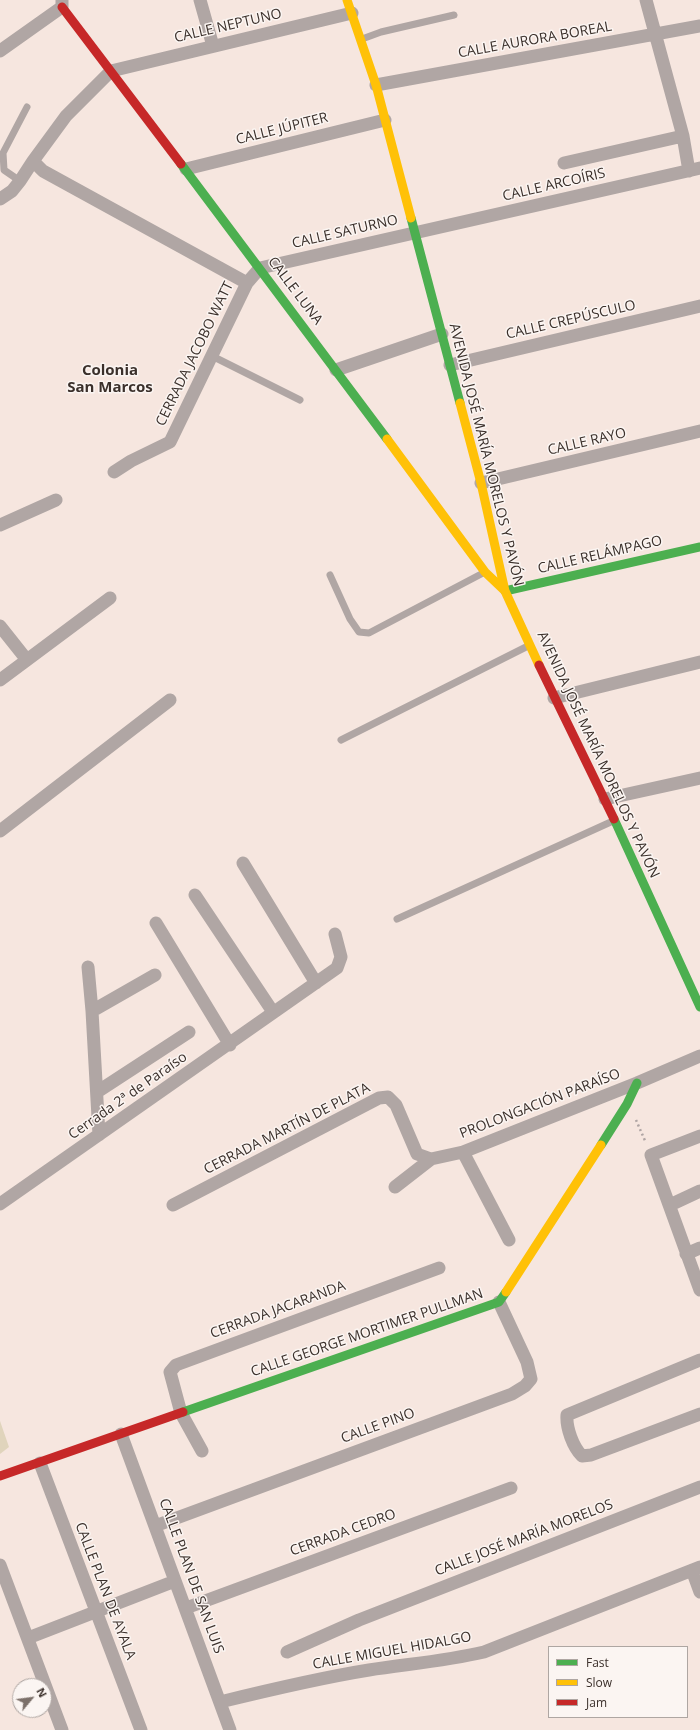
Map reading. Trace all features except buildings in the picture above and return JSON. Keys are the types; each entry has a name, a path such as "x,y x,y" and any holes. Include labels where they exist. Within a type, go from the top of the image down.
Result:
{"street":[{"path":"200,0 213,46"},
{"name":"AVENIDA JOSÉ MARÍA MORELOS Y PAVÓN","path":"347,0 376,85 481,483 505,591 554,698 605,799 700,1007"},
{"path":"646,0 683,136 694,170"},
{"path":"0,51 62,4"},
{"name":"CALLE LUNA","path":"62,4 485,572 505,591"},
{"name":"CALLE NEPTUNO","path":"111,71 352,13"},
{"name":"CALLE AURORA BOREAL","path":"376,85 700,26"},
{"path":"0,199 12,191 20,181 66,116 111,71"},
{"name":"CALLE JÚPITER","path":"186,169 385,120"},
{"path":"564,163 683,136"},
{"path":"33,161 43,171 247,283"},
{"name":"CALLE ARCOÍRIS","path":"414,232 694,170"},
{"name":"CALLE SATURNO","path":"260,268 414,232"},
{"name":"CERRADA JACOBO WATT","path":"114,472 131,461 170,442 247,283 260,268"},
{"name":"CALLE CREPÚSCULO","path":"450,365 700,306"},
{"path":"336,370 442,334"},
{"name":"CALLE RAYO","path":"481,483 700,431"},
{"path":"0,525 56,500"},
{"name":"CALLE RELÁMPAGO","path":"505,591 700,546"},
{"path":"0,680 110,598"},
{"path":"0,626 27,660"},
{"path":"554,698 700,662"},
{"path":"0,831 170,700"},
{"path":"605,799 700,778"},
{"path":"243,862 316,983"},
{"path":"195,895 273,1012"},
{"path":"156,923 230,1045"},
{"name":"Cerrada 2ª de Paraíso","path":"0,1204 230,1045 273,1012 338,968 341,957 335,934"},
{"path":"88,967 100,1135"},
{"path":"92,1011 155,975"},
{"path":"97,1092 189,1032"},
{"name":"PROLONGACIÓN PARAÍSO","path":"395,1187 431,1159 463,1152 637,1083 700,1056"},
{"name":"CALLE GEORGE MORTIMER PULLMAN","path":"0,1476 499,1302 627,1104 637,1083"},
{"name":"CERRADA MARTÍN DE PLATA","path":"172,1205 379,1098 388,1098 396,1105 417,1154 431,1159"},
{"path":"700,1136 651,1155 700,1290"},
{"path":"463,1152 509,1240"},
{"path":"670,1204 700,1191"},
{"path":"686,1254 700,1248"},
{"name":"CERRADA JACARANDA","path":"181,1413 170,1372 176,1365 439,1268"},
{"name":"CALLE PINO","path":"155,1526 512,1394 524,1386 531,1378 527,1362 499,1302"},
{"path":"700,1360 567,1415 566,1422 577,1451 582,1456 591,1455 700,1414"},
{"path":"181,1413 202,1450"},
{"name":"CALLE PLAN DE SAN LUIS","path":"120,1434 186,1608 230,1730"},
{"name":"CALLE PLAN DE AYALA","path":"40,1463 95,1612 141,1730"},
{"name":"CALLE JOSÉ MARÍA MORELOS","path":"287,1652 359,1620 700,1487"},
{"name":"CERRADA CEDRO","path":"186,1608 511,1488"},
{"path":"0,1565 62,1730"},
{"path":"696,1568 700,1592"},
{"name":"CALLE MIGUEL HIDALGO","path":"220,1702 337,1676 369,1670 457,1659 484,1652 696,1568"},
{"path":"28,1638 175,1581"}],"lane":[{"path":"361,39 381,32 454,15"},
{"path":"20,181 4,170 3,153 27,107"},
{"path":"212,356 300,400"},
{"path":"330,575 350,619 359,632 369,633 485,572"},
{"path":"341,740 530,644"},
{"path":"396,919 614,820"}],"shaded area":[{"path":"0,1421 9,1447 0,1454"}],"traffic: fast":[{"path":"181,164 387,439"},
{"path":"411,218 460,403"},
{"path":"505,591 700,547"},
{"path":"614,819 700,1007"},
{"path":"601,1145 627,1104 637,1083"},
{"path":"183,1412 499,1302 506,1292"}],"traffic: slow":[{"path":"347,0 376,85 411,218"},
{"path":"460,403 481,483 505,591 539,665"},
{"path":"387,439 485,572 505,591"},
{"path":"506,1292 601,1145"}],"traffic: jam":[{"path":"62,7 181,164"},
{"path":"539,665 614,819"},
{"path":"0,1476 183,1412"}],"district":[{"name":"Colonia San Marcos","path":"110,380"}]}
